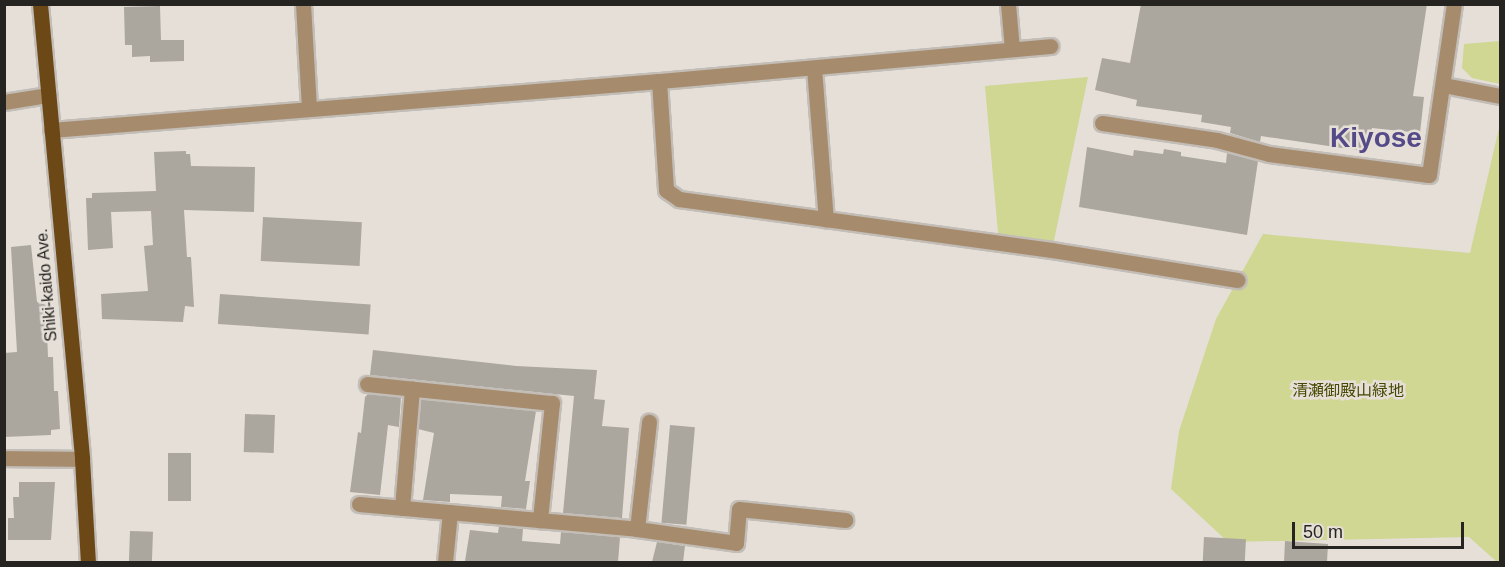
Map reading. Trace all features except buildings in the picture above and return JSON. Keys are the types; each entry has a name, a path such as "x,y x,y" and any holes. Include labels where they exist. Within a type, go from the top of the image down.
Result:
{"main road":[{"name":"Shiki-kaido Ave.","path":"39,4 82,459 88,562"}],"street":[{"path":"303,4 309,109"},
{"path":"1008,4 1011,49"},
{"path":"1102,123 1217,140 1269,154 1429,175 1444,85 1454,4"},
{"path":"51,130 660,81 1050,46"},
{"path":"814,68 826,220"},
{"path":"660,81 666,190 679,199 1052,250 1238,280"},
{"path":"1444,85 1500,96"},
{"path":"4,102 48,95"},
{"path":"367,384 552,403 540,520"},
{"path":"402,508 412,388"},
{"path":"637,529 650,422"},
{"path":"4,458 82,459"},
{"path":"359,504 637,529 736,543 739,509 845,520"},
{"path":"445,562 450,512"}],"green space":[{"path":"1500,41 1500,84 1472,78 1462,68 1464,44"},
{"path":"1088,77 1052,250 999,244 985,86"},
{"name":"清瀬御殿山緑地","path":"1500,124 1500,562 1497,562 1469,537 1228,542 1171,489 1179,431 1216,319 1263,234 1470,253"}],"district":[{"name":"Kiyose","path":"1376,138"}]}
